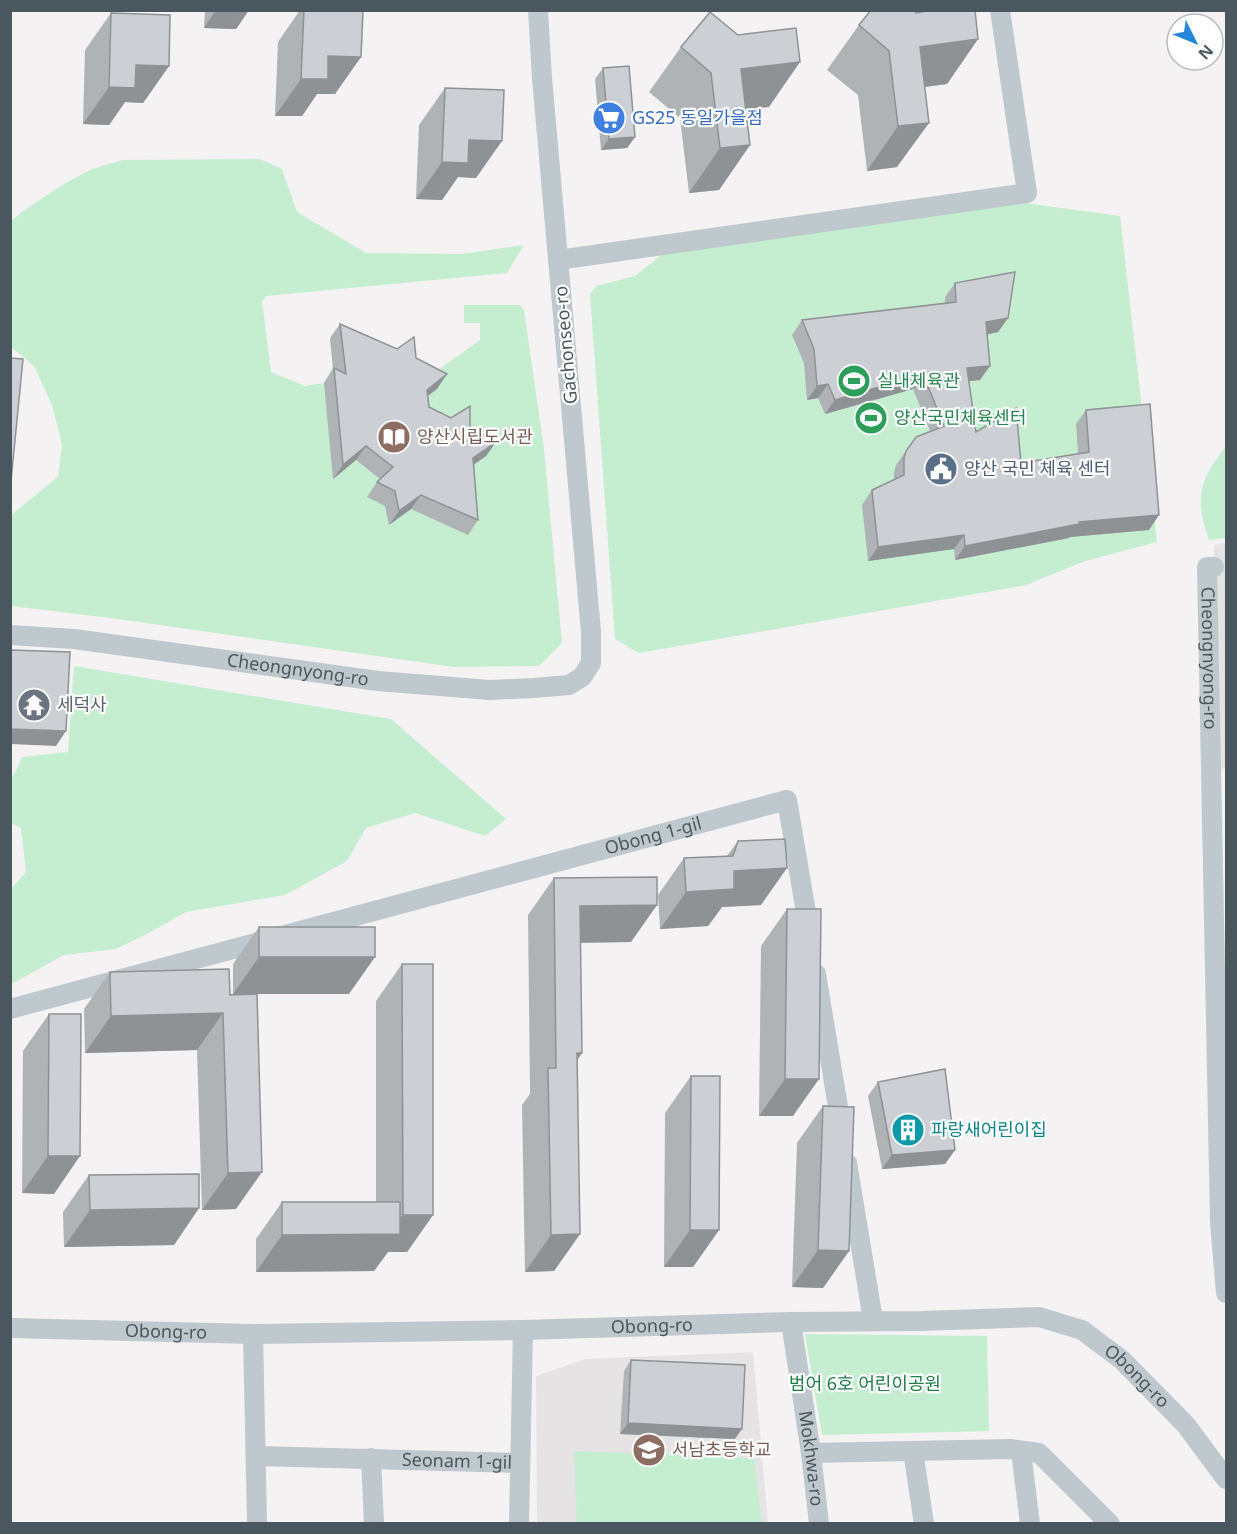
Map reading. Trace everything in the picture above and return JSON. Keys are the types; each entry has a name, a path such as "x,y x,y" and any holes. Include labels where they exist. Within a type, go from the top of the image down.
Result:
{"street":[{"name":"Gachonseo-ro","path":"538,10 591,632 591,663 582,676"},
{"path":"558,260 1027,193 1000,10"},
{"name":"Cheongnyong-ro","path":"1215,567 1207,567 1223,1221 1227,1293"},
{"name":"Cheongnyong-ro","path":"10,635 74,639 378,681 490,690 569,685 582,676"},
{"name":"Obong 1-gil","path":"10,1009 787,800 873,1320"},
{"name":"Obong-ro","path":"10,1328 253,1334 523,1330 1039,1317 1082,1330 1122,1360 1186,1425 1227,1479"},
{"name":"Mokhwa-ro","path":"791,1322 811,1453 819,1524"},
{"path":"520,1463 523,1330"},
{"path":"253,1334 257,1524"},
{"path":"811,1453 1010,1449 1039,1453 1110,1524"},
{"path":"913,1451 924,1524"},
{"path":"1021,1451 1030,1524"},
{"name":"Seonam 1-gil","path":"256,1456 520,1463 519,1524"},
{"path":"371,1458 374,1524"}],"shaded area":[{"path":"1226,543 1226,768 1220,769 1214,545"},
{"name":"서남초등학교","path":"753,1352 768,1523 537,1523 536,1376 585,1359"}],"green space":[{"path":"260,159 282,169 297,212 366,253 461,254 524,245 507,273 266,296 262,301 271,372 305,386 324,383 333,366 330,338 423,381 480,340 480,323 464,323 464,305 520,305 524,310 544,449 562,643 539,666 454,667 11,606 11,515 58,477 62,444 52,405 34,366 11,347 10,222 62,185 92,169 123,160"},
{"name":"양산국민체육센터","path":"1025,203 1120,216 1157,542 1085,561 1026,585 639,653 615,639 590,294 596,286 635,276 665,252"},
{"path":"1226,446 1226,538 1209,540 1201,511 1202,490 1211,467"},
{"path":"74,666 391,719 506,819 485,836 415,813 366,828 347,861 285,895 186,912 116,949 64,955 11,984 11,889 26,872 21,828 11,823 11,779 22,757 68,752"},
{"name":"범어 6호 어린이공원","path":"805,1334 987,1336 989,1431 822,1435"},
{"path":"574,1451 754,1458 762,1523 577,1523"}],"building":[{"path":"304,10 363,10 361,57 328,56 328,79 301,79"},
{"path":"871,10 913,10 916,13 933,10 975,10 978,39 920,47 929,123 898,126 889,51 859,25"},
{"path":"710,12 738,35 796,28 800,62 741,69 750,145 720,148 711,73 681,47"},
{"path":"111,13 170,15 169,66 136,65 135,88 109,87"},
{"path":"629,66 635,137 609,139 603,68"},
{"path":"445,88 504,90 502,141 469,140 468,163 442,162"},
{"path":"1015,272 1008,318 986,322 990,366 967,368 976,432 1016,408 1021,463 1089,452 1086,410 1150,404 1159,515 1079,522 1079,524 965,546 964,535 878,547 872,490 904,475 906,451 916,437 944,426 923,374 835,400 828,384 817,386 814,349 802,320 956,302 955,283"},
{"name":"양산시립도서관","path":"340,324 397,349 414,337 416,358 447,374 427,390 429,407 451,418 470,406 470,427 496,442 473,458 478,520 421,495 399,511 395,491 377,482 393,467 366,446 343,465 334,368 346,374"},
{"path":"10,358 23,359 11,481 10,481"},
{"name":"세덕사","path":"10,650 70,652 66,731 10,729"},
{"path":"785,839 787,868 734,871 734,889 686,892 684,858 733,856 738,841"},
{"path":"657,877 657,905 580,906 582,1053 577,1053 580,1234 551,1235 548,1068 556,1068 554,878"},
{"path":"787,909 821,909 819,1079 785,1079"},
{"path":"259,927 375,927 375,957 259,957"},
{"path":"402,964 433,964 433,1215 403,1215"},
{"path":"229,969 230,995 257,994 262,1172 228,1173 223,1013 111,1016 110,972"},
{"path":"49,1014 81,1014 80,1156 48,1156"},
{"name":"파랑새어린이집","path":"945,1069 955,1150 892,1155 878,1082"},
{"path":"691,1076 720,1076 719,1230 690,1230"},
{"path":"823,1106 854,1107 849,1251 818,1250"},
{"path":"199,1174 199,1208 90,1210 89,1175"},
{"path":"282,1202 400,1202 400,1234 282,1235"},
{"path":"631,1360 745,1365 742,1429 628,1423"}],"place":[{"name":"GS25 동일가을점","path":"609,118"},
{"name":"실내체육관","path":"854,381"},
{"name":"양산국민체육센터","path":"871,418"},
{"name":"양산시립도서관","path":"394,437"},
{"name":"양산 국민 체육 센터","path":"941,469"},
{"name":"세덕사","path":"34,705"},
{"name":"파랑새어린이집","path":"908,1130"},
{"name":"서남초등학교","path":"649,1450"}]}
